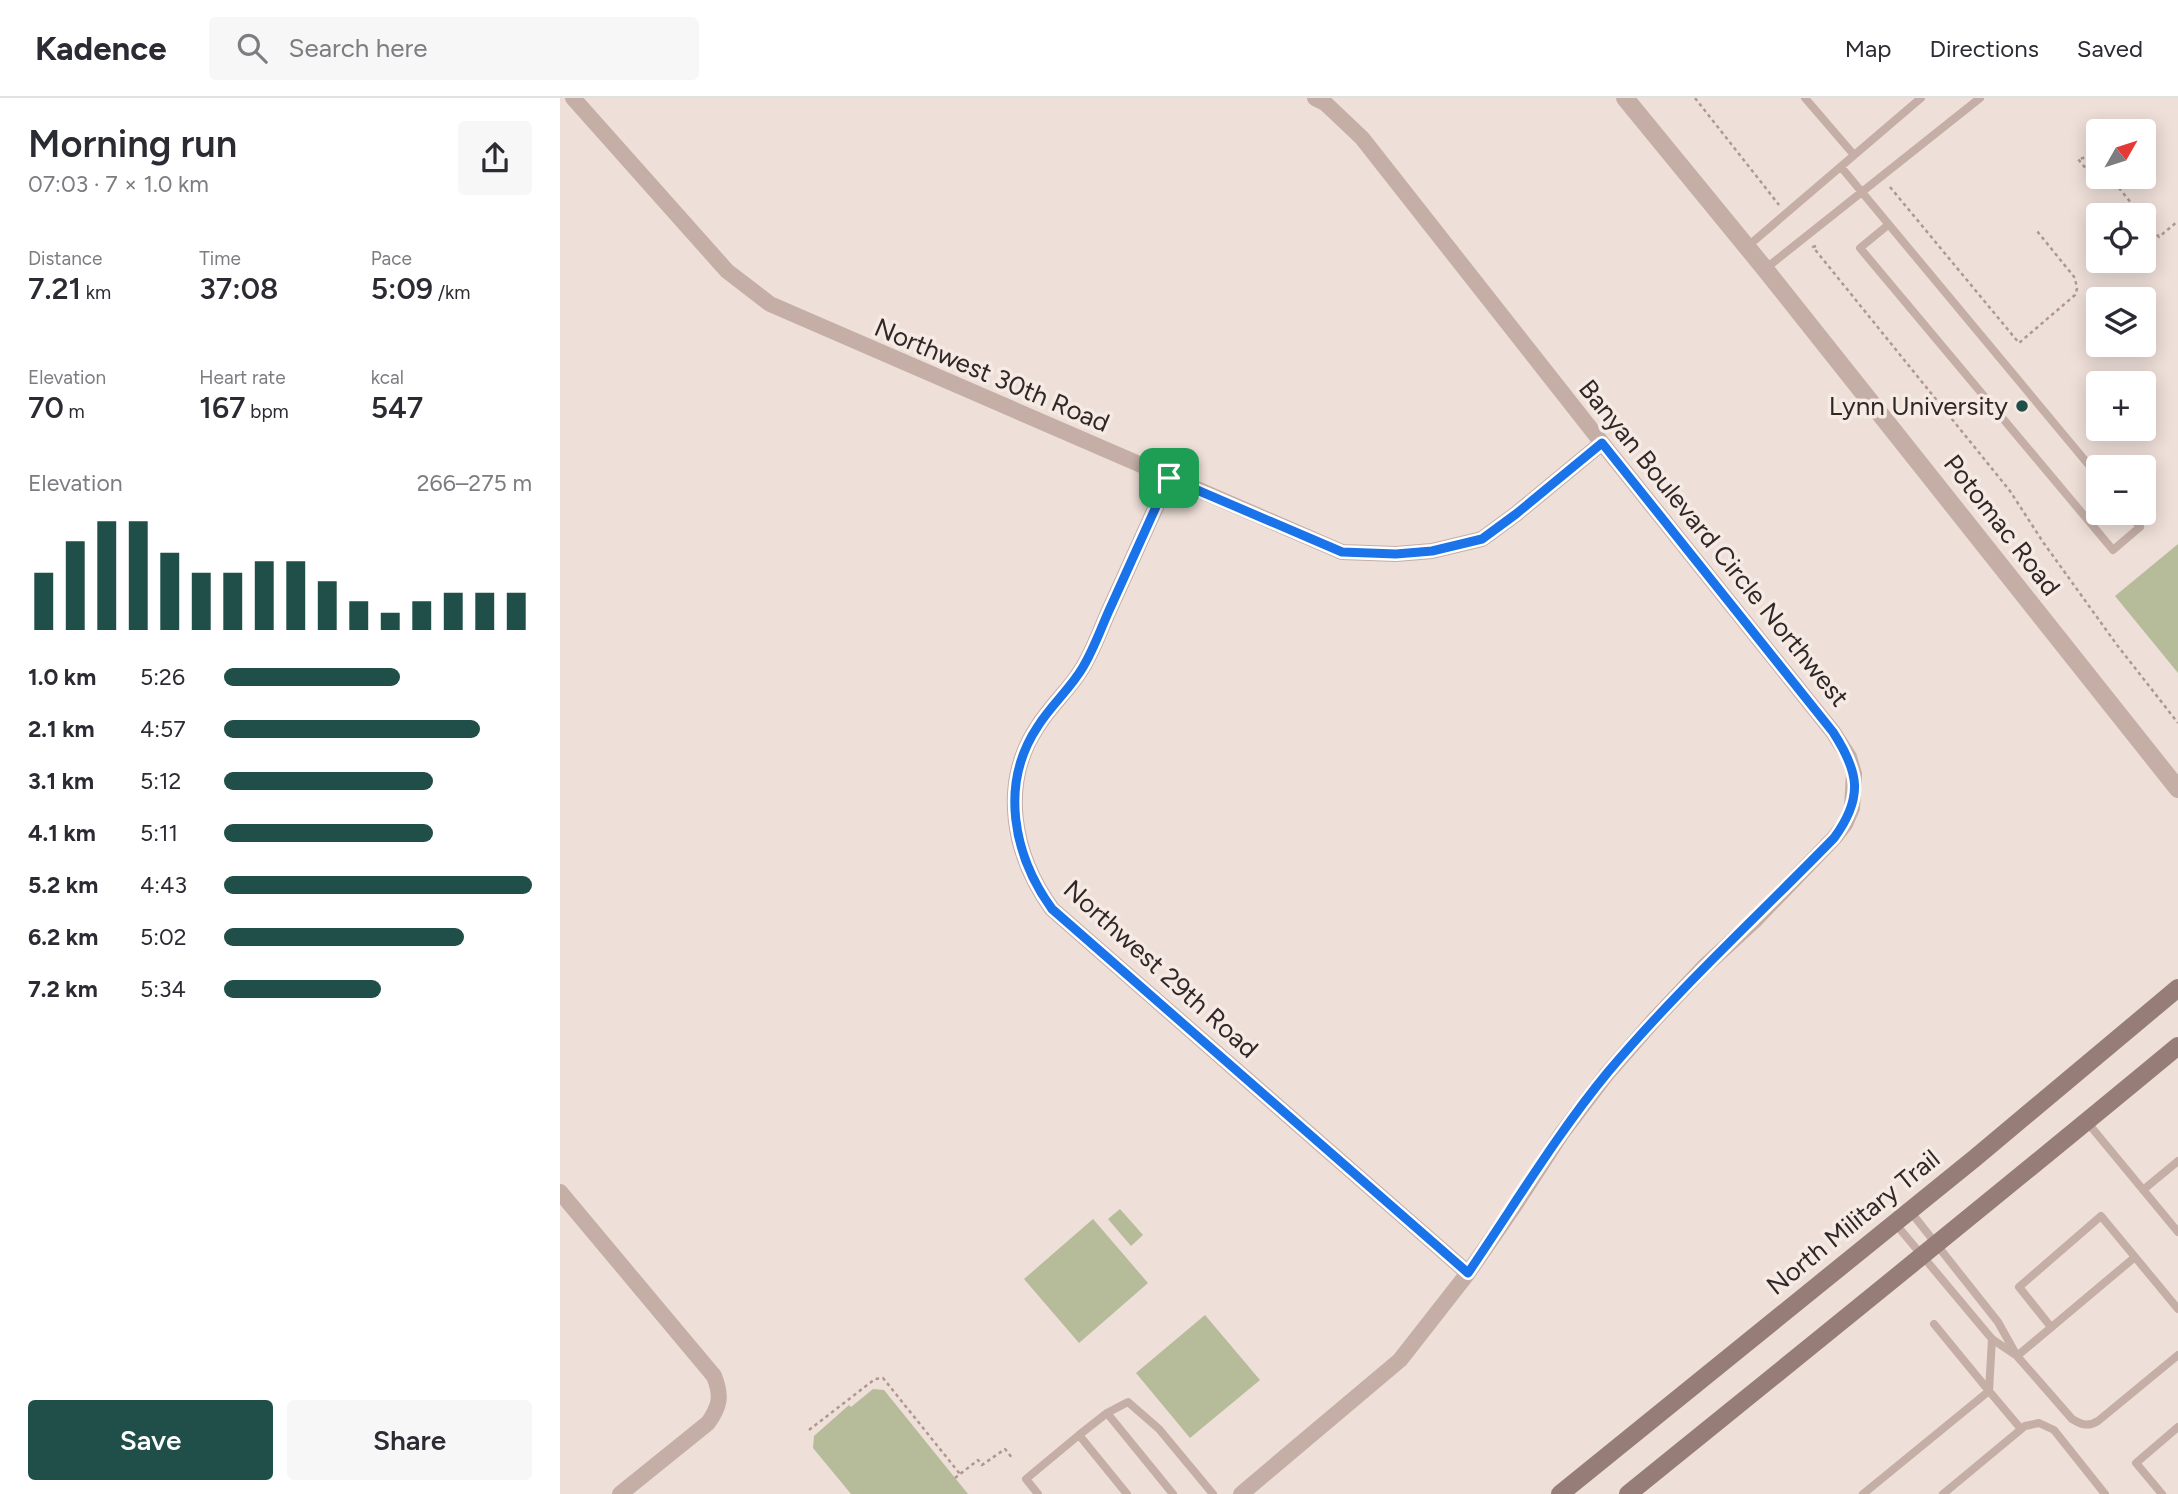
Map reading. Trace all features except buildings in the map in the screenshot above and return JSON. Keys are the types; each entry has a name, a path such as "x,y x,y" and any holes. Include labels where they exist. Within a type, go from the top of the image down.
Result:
{"main road":[{"name":"North Military Trail","path":"1560,1494 2178,988"},
{"path":"1629,1494 2178,1046"}],"street":[{"name":"Northwest 30th Road","path":"573,98 727,271 770,304 1342,552 1396,554 1432,551 1482,539 1602,443"},
{"name":"Banyan Boulevard Circle Northwest","path":"1241,1494 1400,1360 1468,1273 1562,1133 1606,1074 1695,976 1834,838 1847,820 1854,794 1854,774 1849,757 1833,732 1362,138 1325,103 1315,98"},
{"name":"Potomac Road","path":"1625,98 1765,269 2178,789"},
{"name":"Northwest 29th Road","path":"1169,478 1083,667 1038,725 1024,750 1014,805 1024,860 1041,894 1052,909 1468,1273"},
{"path":"560,1192 714,1376 720,1392 718,1409 708,1423 621,1494"}],"lane":[{"path":"1805,98 1854,155"},
{"path":"1747,247 1921,98"},
{"path":"1765,269 1980,98"},
{"path":"1841,167 2086,462"},
{"path":"1888,225 1860,248 2086,518"},
{"path":"2092,525 2113,550 2140,527 2138,525"},
{"path":"2087,1122 2178,1232"},
{"path":"2143,1190 2178,1161"},
{"path":"1909,1210 1998,1322 2017,1356 2072,1419 2083,1425 2091,1425 2178,1355"},
{"path":"2051,1327 2019,1287 2101,1216 2178,1309"},
{"path":"2170,1222 2178,1216"},
{"path":"1894,1222 1992,1339 2017,1356"},
{"path":"2017,1356 2135,1257"},
{"path":"1934,1324 2021,1429"},
{"path":"1863,1494 1989,1391 1992,1339"},
{"path":"1038,1494 1026,1479 1107,1413 1128,1402 1159,1429 1213,1494"},
{"path":"1107,1413 1173,1494"},
{"path":"1943,1494 2025,1426 2039,1423 2054,1430 2105,1494"},
{"path":"2162,1494 2136,1463 2177,1431"},
{"path":"1079,1435 1128,1494"}],"path":[{"path":"1695,98 1781,207"},
{"path":"2086,157 2078,159 2086,169"},
{"path":"1890,187 2019,343 2075,295 2077,289 2075,278 2037,232"},
{"path":"2120,189 2131,203"},
{"path":"2156,233 2159,237 2178,221"},
{"path":"1824,239 1814,247 2010,491 2117,645 2178,723"},
{"path":"809,1430 875,1379 883,1378 960,1474"},
{"path":"955,1478 978,1460 982,1465 1005,1449 1013,1460"}],"green space":[{"path":"2178,544 2178,673 2115,596"},
{"path":"1120,1209 1143,1235 1131,1246 1108,1219"},
{"path":"1093,1219 1148,1283 1079,1343 1024,1279"},
{"path":"1205,1315 1260,1380 1190,1438 1136,1373"},
{"path":"873,1389 884,1390 968,1494 851,1494 813,1448 814,1436 849,1405 851,1407"}],"place":[{"name":"Lynn University","path":"2022,406"}],"route":[{"path":"1602,443 1833,732 1849,757 1854,774 1852,808 1834,838 1756,919 1704,967 1606,1074 1562,1133 1468,1273 1052,909 1031,877 1024,860 1015,824 1014,805 1015,786 1024,750 1038,725 1083,667 1169,478 1342,552 1396,554 1432,551 1482,539 1602,443"}]}
